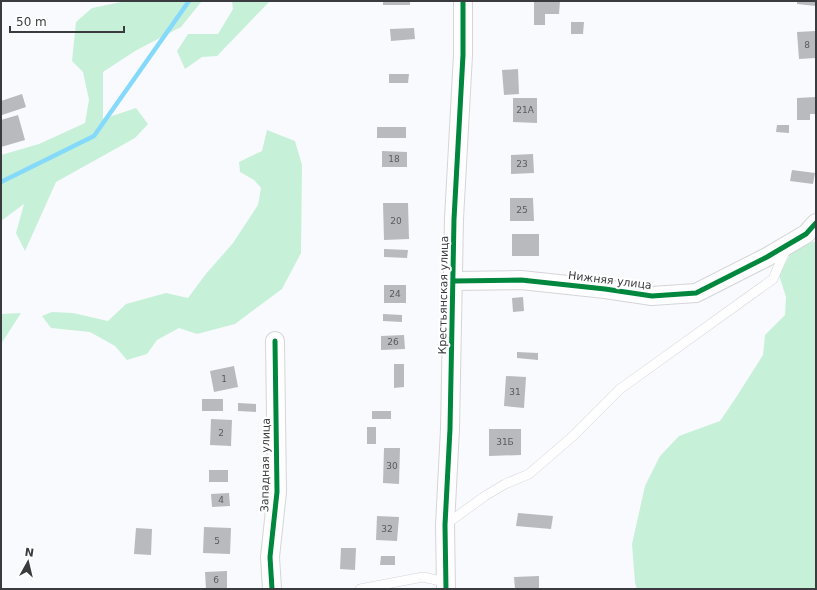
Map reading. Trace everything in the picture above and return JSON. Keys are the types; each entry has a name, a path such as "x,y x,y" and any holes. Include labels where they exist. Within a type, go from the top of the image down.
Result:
{"street":[{"name":"Крестьянская улица","path":"446,585 445,525 450,430 454,219 463,55 463,1"},
{"name":"Нижняя улица","path":"454,281 521,280 605,289 652,296 696,294 788,245 806,234 816,223"},
{"name":"Западная улица","path":"272,589 270,557 277,492 275,341"}],"lane":[{"path":"445,525 485,496 505,484 529,474 573,436 620,389 773,279 788,245"},
{"path":"360,589 423,577 446,585"}],"green space":[{"path":"126,1 202,1 181,27 135,51 103,72 103,119 136,108 148,124 135,138 56,182 25,251 16,233 24,204 1,221 1,155 39,144 85,123 89,100 83,72 72,61 76,22 92,8"},
{"path":"232,1 270,1 217,56 202,57 185,69 177,51 188,34 218,34 233,9"},
{"path":"267,130 295,141 302,165 301,253 282,289 235,324 197,334 179,328 157,340 147,354 127,360 115,346 90,332 51,328 42,316 52,312 73,313 108,321 126,304 166,293 188,298 205,275 233,243 258,205 261,188 254,180 240,172 239,162 262,151"},
{"path":"816,241 816,589 637,589 635,583 632,544 645,486 660,456 679,436 720,421 763,355 765,335 785,315 786,297 779,275 793,249"},
{"path":"21,313 1,344 1,314"}],"building":[{"path":"383,1 410,1 410,5 383,5"},
{"path":"534,1 560,1 559,14 545,14 545,25 534,25"},
{"path":"797,1 816,1 816,6 797,4"},
{"path":"571,22 584,22 583,34 571,34"},
{"path":"414,28 415,39 391,41 390,29"},
{"path":"816,31 816,58 799,59 797,32"},
{"path":"518,69 519,94 504,95 502,70"},
{"path":"389,74 409,74 408,83 389,83"},
{"path":"22,94 26,107 2,115 1,101"},
{"path":"816,97 816,114 810,114 810,120 797,120 797,98"},
{"path":"513,98 537,98 537,123 513,122"},
{"path":"18,115 25,140 1,147 1,120"},
{"path":"777,125 789,125 789,133 776,132"},
{"path":"377,127 406,127 406,138 377,138"},
{"path":"382,151 407,152 407,167 382,167"},
{"path":"533,154 534,173 511,174 511,155"},
{"path":"792,170 815,173 813,184 790,181"},
{"path":"510,198 533,198 534,221 510,221"},
{"path":"383,203 408,203 409,239 384,240"},
{"path":"512,234 539,234 539,256 512,256"},
{"path":"384,249 408,250 407,258 384,257"},
{"path":"384,285 406,285 406,303 384,303"},
{"path":"523,297 524,311 513,312 512,298"},
{"path":"383,314 402,315 402,322 383,321"},
{"path":"404,335 405,349 381,350 381,336"},
{"path":"517,352 538,353 538,360 517,358"},
{"path":"394,364 404,364 404,387 394,388"},
{"path":"234,366 238,387 214,392 210,371"},
{"path":"506,376 526,377 524,408 504,406"},
{"path":"202,399 223,399 223,411 202,411"},
{"path":"238,403 256,404 256,412 238,411"},
{"path":"372,411 391,411 391,419 372,419"},
{"path":"211,419 232,420 231,446 210,445"},
{"path":"367,427 376,427 376,444 367,444"},
{"path":"489,429 521,429 521,455 489,456"},
{"path":"384,448 400,448 399,484 383,483"},
{"path":"209,470 228,470 228,482 209,482"},
{"path":"229,493 230,506 212,507 211,494"},
{"path":"518,513 553,516 551,529 516,526"},
{"path":"377,516 399,517 397,541 376,540"},
{"path":"204,527 231,528 230,554 203,553"},
{"path":"136,528 152,529 151,555 134,554"},
{"path":"341,548 356,548 355,570 340,569"},
{"path":"381,556 395,556 395,565 380,565"},
{"path":"227,571 227,588 206,589 205,572"},
{"path":"539,576 539,589 515,589 514,577"}],"waterway":[{"path":"1,182 94,136 189,1"}],"cycle path":[{"path":"446,589 445,525 450,429 454,219 463,55 463,1"},
{"path":"454,281 521,280 605,289 652,296 696,293 767,257 806,234 816,223"},
{"path":"272,589 270,557 277,492 275,341"}]}
